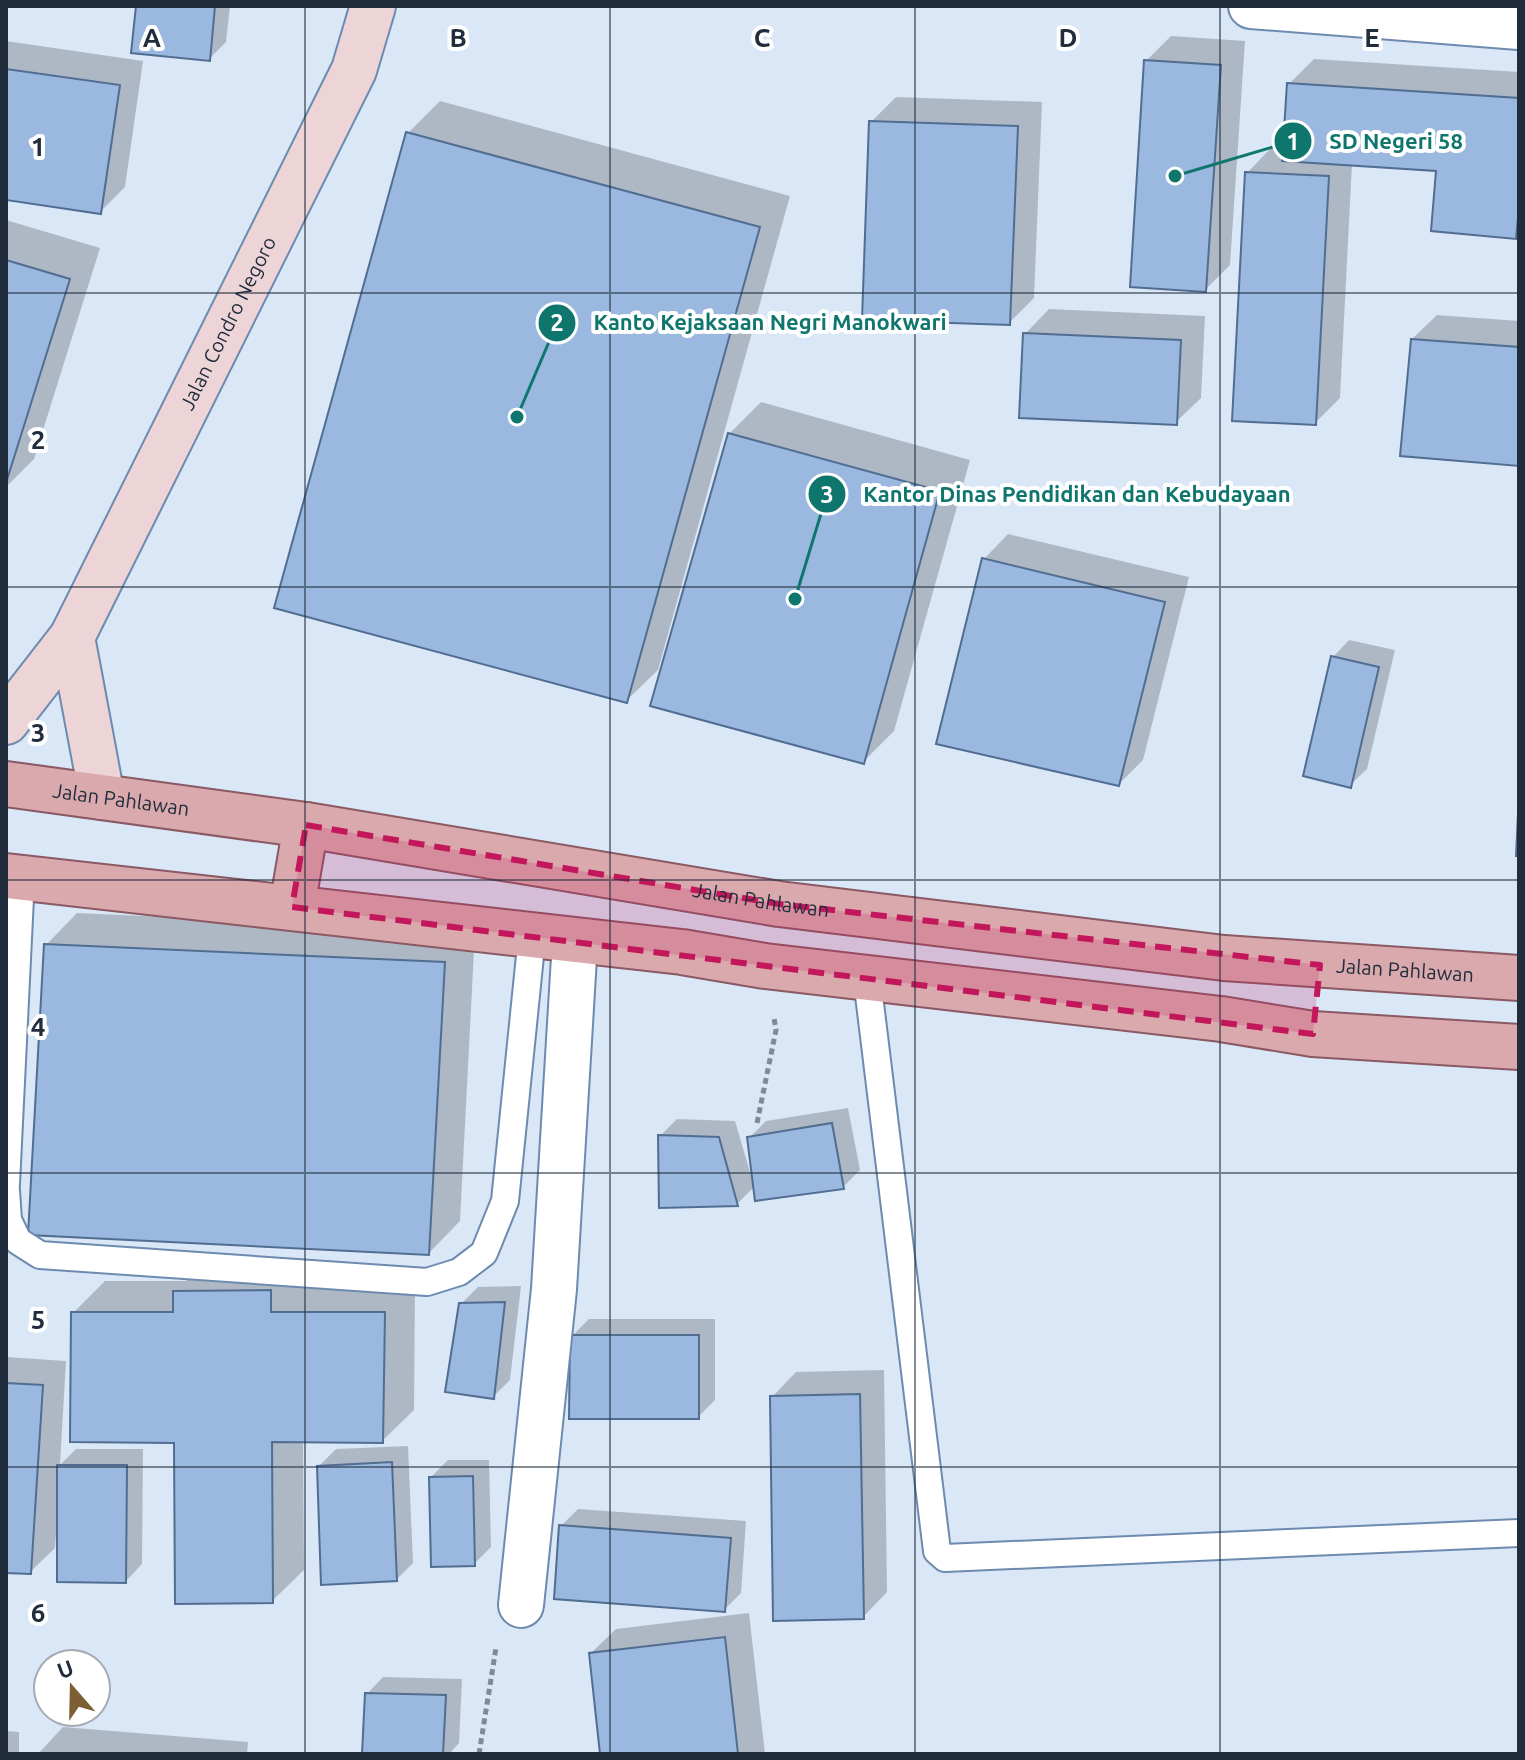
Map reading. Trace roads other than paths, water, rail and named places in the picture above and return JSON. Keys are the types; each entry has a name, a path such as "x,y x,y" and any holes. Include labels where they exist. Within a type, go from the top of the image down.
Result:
{"main road":[{"name":"Jalan Condro Negoro","path":"6,722 72,637 354,70 373,6"},
{"path":"72,637 102,797"},
{"name":"Jalan Pahlawan","path":"6,784 306,825 779,904 948,926 1224,958 1519,978"},
{"path":"292,907 306,825"},
{"path":"14,876 682,952 765,966 1221,1019 1313,1034 1519,1047"},
{"path":"682,952 687,888"},
{"path":"1313,1034 1320,965"}],"street":[{"path":"1251,6 1519,27"},
{"path":"521,1605 554,1289 575,941"}],"lane":[{"path":"6,1184 14,876"},
{"path":"6,1191 8,1220 18,1241 40,1255 427,1282 459,1272 484,1253 505,1201 532,936"},
{"path":"867,979 937,1551 940,1555 945,1558 1519,1533"}],"place":[{"name":"SD Negeri 58","path":"1175,176"},
{"name":"Kanto Kejaksaan Negri Manokwari","path":"517,417"},
{"name":"Kantor Dinas Pendidikan dan Kebudayaan","path":"795,599"}]}
